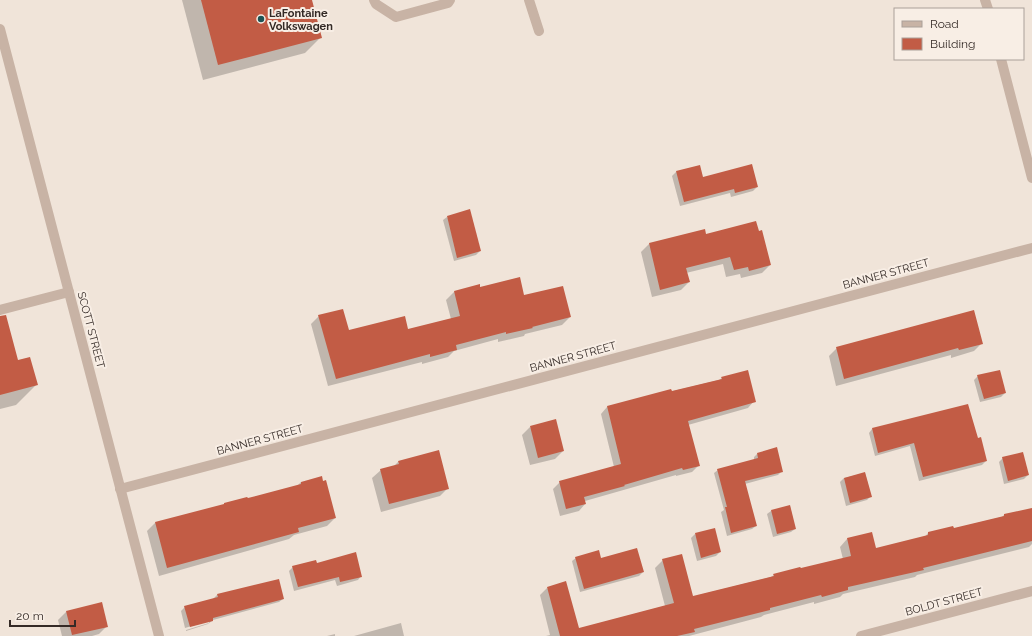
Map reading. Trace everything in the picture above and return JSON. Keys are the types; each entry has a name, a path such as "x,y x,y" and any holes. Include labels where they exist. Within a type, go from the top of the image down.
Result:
{"street":[{"path":"375,2 396,17 448,3 450,0"},
{"path":"529,0 539,31"},
{"name":"SCOTT STREET","path":"0,30 159,636"},
{"path":"1001,60 1032,178"},
{"name":"BANNER STREET","path":"120,489 1032,248"},
{"path":"0,310 69,292"},
{"name":"BOLDT STREET","path":"861,636 1032,591"}],"building":[{"name":"LaFontaine Volkswagen","path":"201,0 312,0 322,38 218,65"},
{"path":"752,164 758,187 735,193 734,189 684,202 676,171 700,165 703,177"},
{"path":"470,209 481,251 457,258 447,216"},
{"path":"756,221 759,231 762,230 771,265 749,271 748,267 734,270 730,257 686,268 690,282 660,290 649,243 705,229 706,234"},
{"path":"520,277 524,295 563,286 571,317 532,327 533,328 506,334 506,332 456,345 457,350 430,357 430,354 336,379 318,315 343,309 349,330 405,316 408,329 460,316 454,291 480,284 480,287"},
{"path":"974,310 983,344 959,350 958,348 844,379 836,347"},
{"path":"6,315 18,360 30,357 38,385 0,395 0,316"},
{"path":"748,370 756,402 688,421 700,466 683,470 682,468 584,497 586,504 566,509 559,481 621,464 607,406 671,389 672,391 722,379 721,377"},
{"path":"1000,370 1006,393 984,399 977,375"},
{"path":"968,404 978,438 981,437 987,461 923,477 914,443 878,453 872,428"},
{"path":"556,419 564,451 538,458 530,426"},
{"path":"777,447 783,472 745,481 757,526 731,533 725,507 727,507 717,469 758,458 757,453"},
{"path":"439,450 449,489 389,504 380,469 399,464 398,461"},
{"path":"1023,452 1029,475 1008,481 1002,457"},
{"path":"865,472 872,497 850,503 844,478"},
{"path":"322,476 323,481 326,480 336,518 298,528 299,532 167,568 155,522 301,484 301,482"},
{"path":"790,505 796,529 777,534 771,510"},
{"path":"1032,508 1032,541 923,568 924,570 848,587 848,590 770,608 770,610 694,629 695,632 677,636 560,636 547,587 566,581 579,628 674,603 662,559 682,554 693,596 774,576 773,574 800,567 851,556 847,538 872,532 876,548 928,535 928,532 953,526 954,528"},
{"path":"715,528 721,552 701,558 695,533"},
{"path":"637,548 644,572 584,589 575,557 599,550 601,558"},
{"path":"356,552 362,577 340,582 339,577 298,587 292,566 316,560 317,563"},
{"path":"279,579 284,599 213,618 213,621 190,627 184,606 218,597 217,594"},
{"path":"102,602 108,627 72,635 66,611"}],"place":[{"name":"LaFontaine Volkswagen","path":"261,19"}]}
